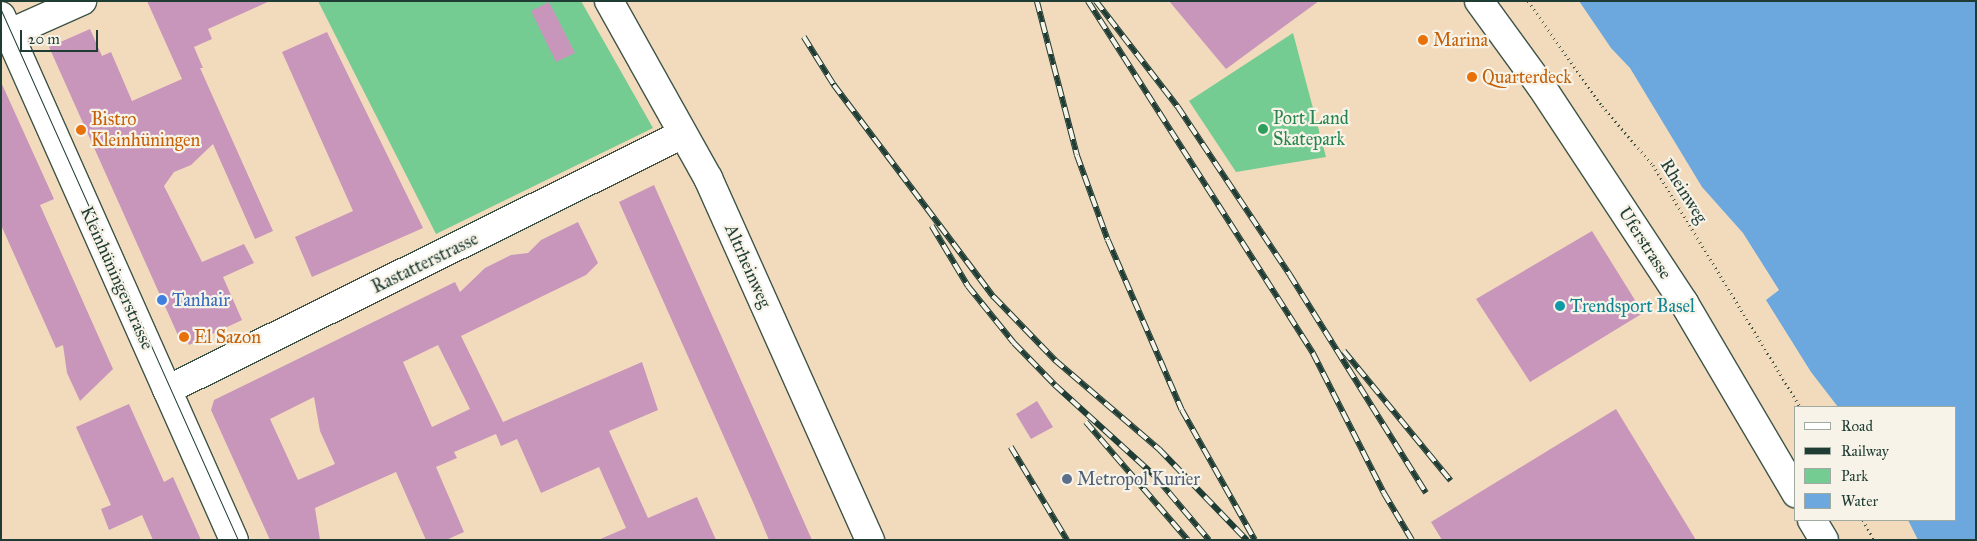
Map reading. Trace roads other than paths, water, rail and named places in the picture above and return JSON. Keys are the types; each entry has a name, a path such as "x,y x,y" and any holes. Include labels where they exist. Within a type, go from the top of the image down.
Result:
{"street":[{"path":"4,29 82,1"},
{"name":"Altrheinweg","path":"609,1 708,178 870,540"},
{"name":"Uferstrasse","path":"1479,1 1541,86 1684,303 1794,490"},
{"name":"Kleinhüningerstrasse","path":"4,29 234,540"},
{"name":"Rastatterstrasse","path":"167,390 683,134"},
{"path":"1813,521 1824,540"}],"water":[{"path":"1579,1 1976,1 1976,540 1918,540 1908,521 1957,521 1957,406 1837,406 1811,372 1766,300 1779,290 1743,233 1702,187 1630,68 1611,48"}],"tram line":[{"path":"1,10 238,540"}],"railway":[{"path":"1037,1 1077,155 1108,240 1182,410 1255,540"},
{"path":"1088,1 1313,353 1384,493 1412,540"},
{"path":"1096,1 1178,107 1290,275 1426,493"},
{"path":"804,37 834,85 994,297 1055,360 1159,449 1247,540"},
{"path":"932,226 968,286 1014,343 1055,385 1155,476 1209,540"},
{"path":"1344,351 1451,481"},
{"path":"1086,422 1188,540"},
{"path":"1011,447 1067,540"}],"place":[{"name":"Marina","path":"1423,40"},
{"name":"Quarterdeck","path":"1472,77"},
{"name":"Port Land Skatepark","path":"1263,129"},
{"name":"Bistro Kleinhüningen","path":"81,130"},
{"name":"Tanhair","path":"162,300"},
{"name":"Trendsport Basel","path":"1560,306"},
{"name":"El Sazon","path":"184,337"},
{"name":"Metropol Kurier","path":"1067,479"}]}
